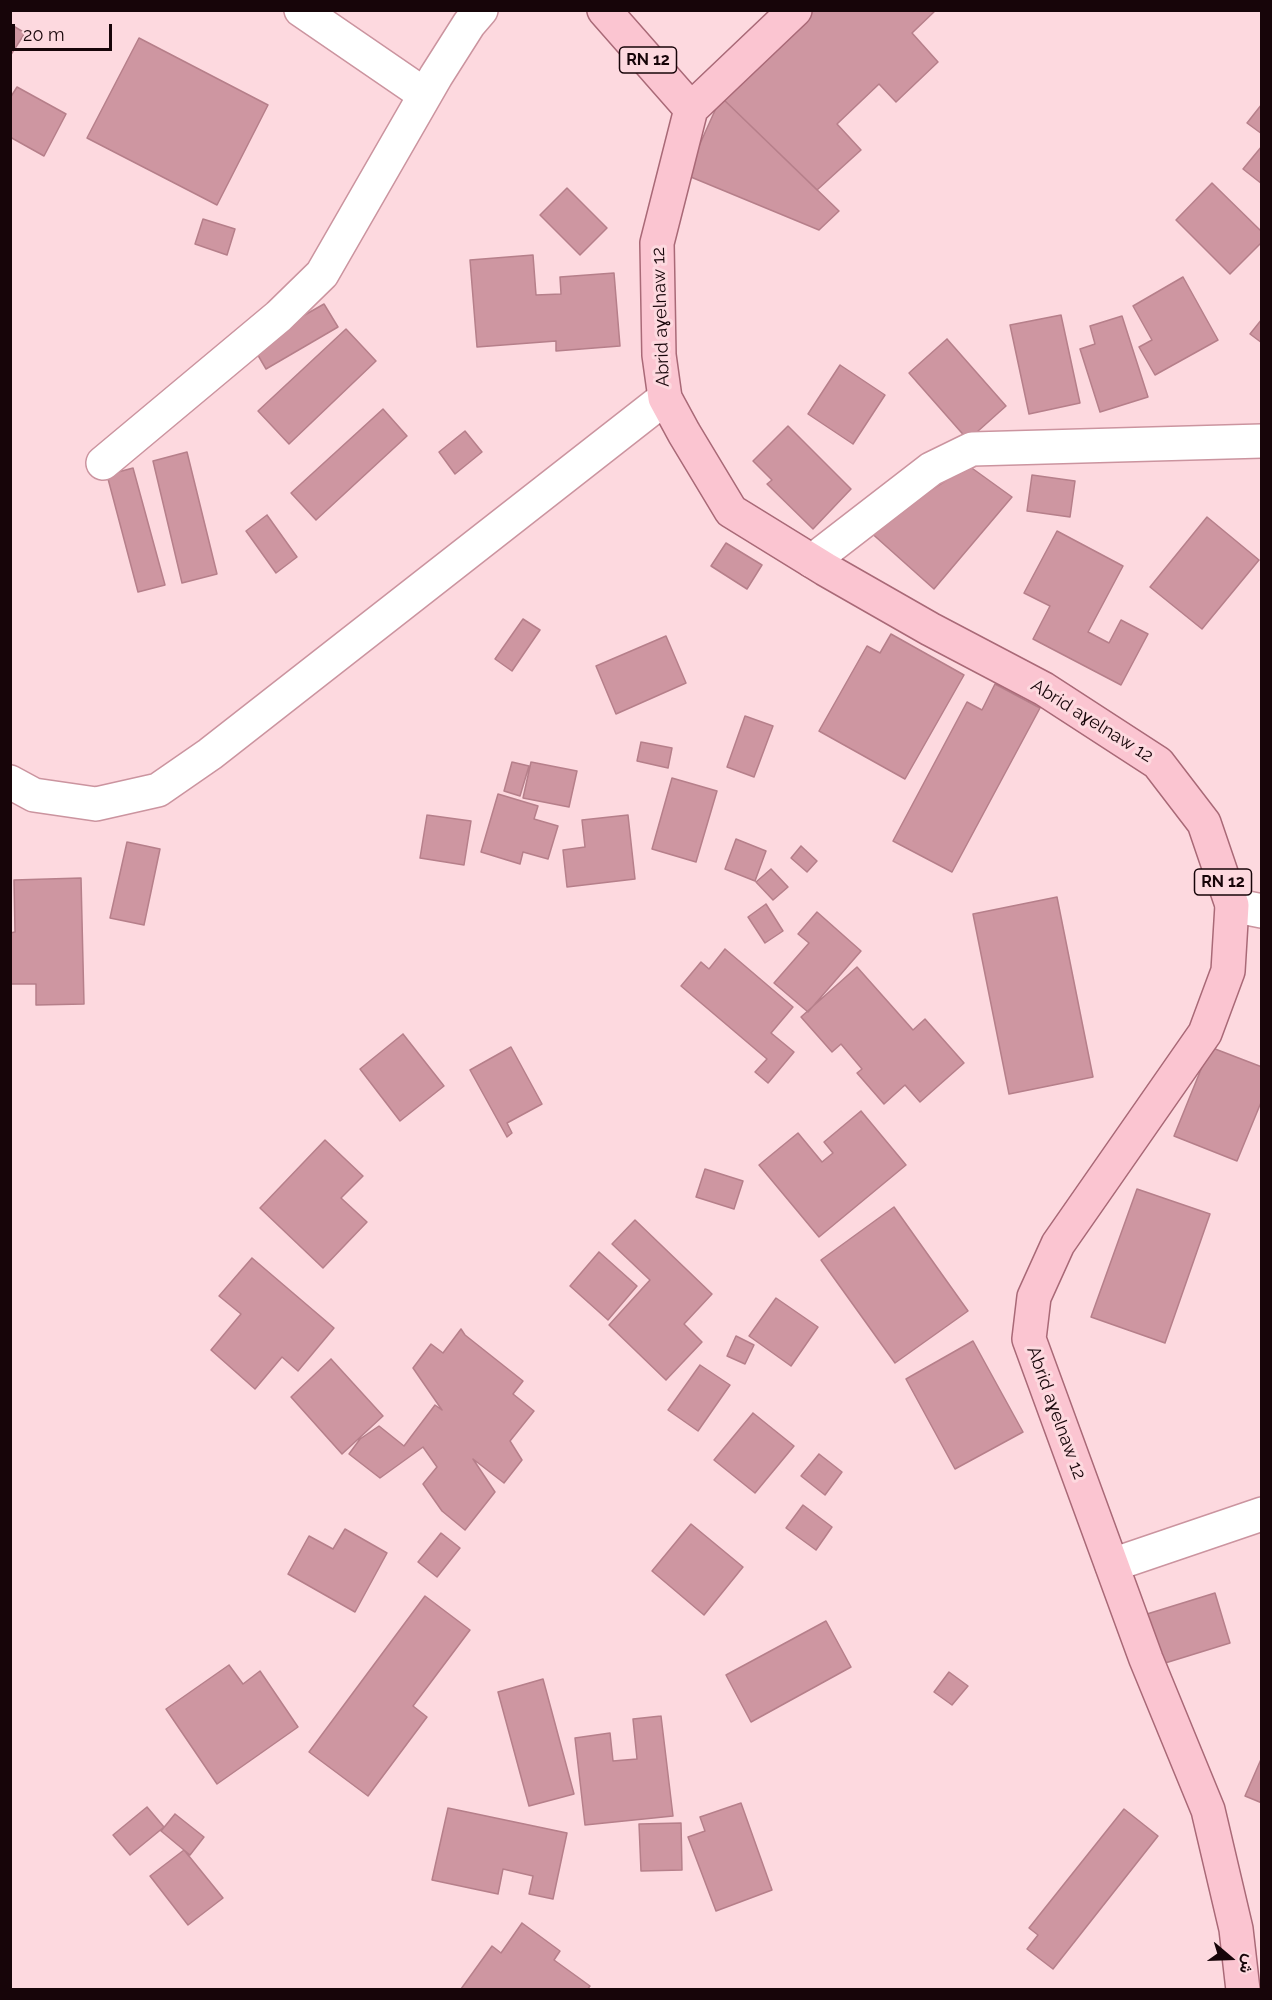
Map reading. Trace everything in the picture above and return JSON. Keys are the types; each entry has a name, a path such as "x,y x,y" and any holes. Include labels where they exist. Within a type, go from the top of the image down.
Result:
{"main road":[{"name":"RN 12","path":"604,10 692,109"},
{"path":"692,109 795,10"},
{"name":"Abrid aɣelnaw 12","path":"692,109 657,243 659,355 665,398 731,511 930,629 1044,688 1158,763 1204,823 1247,908 1228,971 1205,1033 1058,1244 1034,1297 1029,1339 1146,1659 1208,1810 1236,1929 1243,1989"}],"street":[{"path":"301,10 425,95"},
{"path":"103,463 279,316 322,274 425,95 469,24 481,10"},
{"path":"10,782 33,795 96,804 158,790 210,754 665,398"},
{"path":"812,561 931,469 972,450 1027,446 1262,441"},
{"path":"1112,1565 1262,1514"}],"building":[{"path":"813,10 936,10 912,33 938,62 896,102 879,84 837,124 861,150 817,190 721,97"},
{"path":"10,24 25,33 10,56"},
{"path":"139,38 268,105 217,205 87,138"},
{"path":"17,87 66,114 44,156 10,137 10,98"},
{"path":"721,97 839,211 819,230 686,175"},
{"path":"1262,104 1262,134 1247,123"},
{"path":"1262,146 1262,184 1243,169"},
{"path":"1212,183 1262,232 1262,242 1230,274 1176,220"},
{"path":"567,188 607,228 580,255 540,215"},
{"path":"203,219 235,229 227,255 195,244"},
{"path":"533,255 536,295 561,294 560,277 614,273 620,346 556,351 556,341 477,347 470,260"},
{"path":"1183,277 1218,340 1155,375 1139,347 1152,340 1133,306"},
{"path":"324,304 338,327 266,369 252,345"},
{"path":"1061,315 1080,403 1029,414 1010,325"},
{"path":"1122,316 1148,397 1100,412 1080,349 1095,344 1090,326"},
{"path":"1262,319 1262,343 1250,334"},
{"path":"346,329 376,361 289,444 258,411"},
{"path":"947,339 1006,406 968,440 909,373"},
{"path":"840,365 885,395 853,444 808,414"},
{"path":"383,409 407,436 316,520 291,493"},
{"path":"788,426 851,489 813,529 767,484 772,480 753,461"},
{"path":"465,431 482,452 455,474 439,452"},
{"path":"187,452 217,574 182,583 153,461"},
{"path":"969,466 1012,497 934,589 868,530"},
{"path":"133,468 165,585 138,592 107,475"},
{"path":"1032,475 1075,481 1070,517 1027,511"},
{"path":"267,515 297,557 276,573 246,531"},
{"path":"1207,517 1259,560 1202,629 1150,587"},
{"path":"1057,531 1123,566 1088,632 1109,643 1121,620 1148,634 1121,685 1033,639 1050,606 1024,593"},
{"path":"726,543 762,565 747,589 711,566"},
{"path":"523,619 540,630 512,671 495,659"},
{"path":"891,634 964,675 905,779 819,731 867,646 880,653"},
{"path":"666,636 686,683 616,714 596,666"},
{"path":"995,684 1040,708 952,872 893,841 967,702 982,710"},
{"path":"745,716 773,726 754,777 727,767"},
{"path":"641,742 672,748 668,768 637,761"},
{"path":"512,762 529,766 520,796 504,791"},
{"path":"531,762 577,771 569,807 523,798"},
{"path":"672,778 717,791 696,862 652,849"},
{"path":"498,794 538,806 534,819 558,826 548,859 523,852 520,864 481,852"},
{"path":"427,815 471,821 464,865 420,858"},
{"path":"628,815 635,879 567,887 563,850 585,847 582,820"},
{"path":"736,839 766,851 755,881 725,869"},
{"path":"127,842 160,849 144,925 110,918"},
{"path":"801,846 817,861 807,872 791,858"},
{"path":"771,869 788,887 773,900 756,882"},
{"path":"81,878 84,1004 36,1005 36,984 10,984 10,933 15,932 14,880"},
{"path":"1057,897 1093,1077 1009,1094 973,914"},
{"path":"766,904 783,931 765,943 748,917"},
{"path":"817,912 861,951 808,1012 774,983 809,943 798,934"},
{"path":"725,949 793,1007 771,1033 794,1052 768,1083 755,1072 767,1059 681,986 701,962 709,969"},
{"path":"857,967 913,1030 925,1019 964,1063 920,1102 905,1085 884,1104 857,1073 862,1069 841,1044 832,1052 801,1017"},
{"path":"403,1034 444,1086 400,1121 360,1069"},
{"path":"511,1047 542,1104 507,1123 512,1133 507,1137 470,1070"},
{"path":"1210,1047 1262,1067 1262,1100 1237,1161 1174,1136"},
{"path":"861,1111 906,1165 819,1237 759,1165 798,1133 822,1162 833,1153 824,1142"},
{"path":"325,1140 363,1176 341,1198 367,1222 323,1268 260,1208"},
{"path":"705,1169 743,1181 734,1209 696,1197"},
{"path":"1137,1189 1210,1214 1165,1343 1091,1317"},
{"path":"894,1207 968,1311 895,1363 821,1260"},
{"path":"635,1220 712,1294 684,1324 702,1342 666,1380 609,1325 650,1280 612,1244"},
{"path":"599,1252 637,1286 608,1320 570,1286"},
{"path":"252,1258 334,1328 298,1371 282,1357 255,1389 211,1350 241,1314 219,1296"},
{"path":"776,1298 818,1327 791,1366 749,1336"},
{"path":"461,1329 465,1335 523,1381 513,1394 534,1411 510,1441 522,1460 504,1483 473,1459 495,1492 465,1530 442,1511 423,1484 437,1467 423,1447 380,1478 349,1454 360,1439 379,1426 404,1446 435,1405 442,1410 413,1368 431,1344 443,1353"},
{"path":"736,1336 754,1345 745,1364 727,1356"},
{"path":"973,1341 1023,1432 955,1469 906,1379"},
{"path":"331,1359 383,1416 342,1454 291,1397"},
{"path":"700,1365 730,1385 698,1431 668,1410"},
{"path":"753,1413 794,1446 755,1493 714,1460"},
{"path":"819,1454 842,1472 825,1495 801,1476"},
{"path":"803,1505 832,1527 816,1550 786,1528"},
{"path":"691,1524 743,1567 704,1615 652,1571"},
{"path":"345,1529 387,1553 355,1612 288,1574 309,1536 333,1549"},
{"path":"441,1533 460,1548 437,1577 418,1562"},
{"path":"1215,1593 1230,1643 1162,1664 1147,1614"},
{"path":"425,1596 470,1630 413,1706 427,1717 368,1796 309,1752"},
{"path":"826,1621 851,1667 751,1722 726,1675"},
{"path":"229,1665 243,1684 260,1671 298,1727 217,1784 166,1709"},
{"path":"949,1672 968,1686 952,1705 934,1692"},
{"path":"543,1679 574,1794 529,1806 498,1692"},
{"path":"661,1716 673,1816 585,1825 575,1738 610,1733 613,1761 637,1759 633,1719"},
{"path":"1262,1757 1262,1803 1245,1796"},
{"path":"741,1803 772,1890 716,1911 688,1837 705,1831 700,1817"},
{"path":"147,1807 164,1827 130,1855 113,1835"},
{"path":"448,1808 567,1833 553,1899 529,1894 533,1876 503,1869 498,1894 432,1880"},
{"path":"1124,1809 1158,1836 1053,1969 1027,1949 1038,1935 1029,1928"},
{"path":"175,1814 204,1837 190,1855 161,1831"},
{"path":"681,1823 682,1870 641,1871 639,1824"},
{"path":"184,1850 223,1898 188,1925 150,1876"},
{"path":"522,1923 560,1951 554,1960 590,1986 587,1990 461,1989 492,1946 501,1953"}]}
